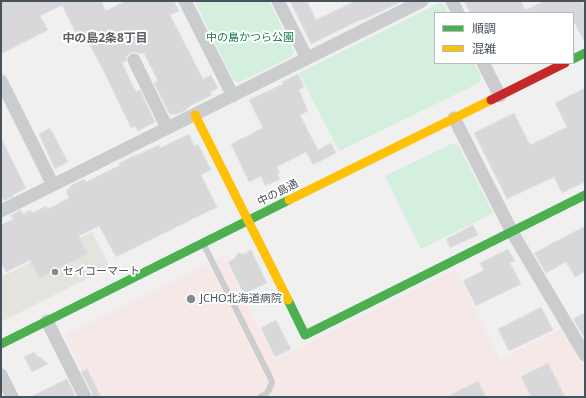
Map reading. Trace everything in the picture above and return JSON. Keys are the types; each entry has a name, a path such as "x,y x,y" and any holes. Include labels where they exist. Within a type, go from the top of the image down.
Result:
{"street":[{"path":"185,1 233,96"},
{"path":"278,1 307,58"},
{"path":"1,211 422,1"},
{"path":"452,1 458,12"},
{"path":"574,58 585,53"},
{"path":"134,60 167,128"},
{"path":"484,64 500,96"},
{"name":"中の島通","path":"1,344 564,64"},
{"path":"1,81 53,186"},
{"path":"195,115 305,335 585,195"},
{"path":"454,118 512,232 585,355"},
{"path":"47,321 85,397"},
{"path":"1,375 12,397"}],"lane":[{"path":"203,244 272,382 266,394 260,397"}],"shaded area":[{"name":"セイコーマート","path":"92,232 110,267 1,322 1,277"},
{"name":"JCHO北海道病院","path":"223,257 275,360 455,270 500,359 563,328 585,362 585,397 95,397 66,339 68,334"}],"green space":[{"name":"中の島かつら公園","path":"195,1 269,1 294,51 291,57 240,82 233,80"},
{"path":"439,3 444,5 448,12 434,12 434,64 474,64 481,77 479,83 339,151 299,73"},
{"path":"453,143 458,145 493,213 421,249 385,176"}],"building":[{"path":"1,1 101,1 106,11 125,1 174,1 179,11 170,15 203,79 211,75 218,88 210,92 212,95 190,106 186,110 175,115 174,113 170,115 154,83 158,81 144,53 130,53 127,56 126,61 122,63 136,92 140,90 155,122 138,131 135,126 131,128 88,41 81,44 62,5 40,16 48,30 1,54"},
{"path":"290,1 307,1 316,20 355,1 403,1 311,44"},
{"path":"464,1 521,1 525,10 544,1 582,1 585,7 585,43 574,22 574,12 470,12"},
{"path":"298,74 304,87 299,90 308,111 300,115 318,150 331,143 336,153 313,165 306,152 277,167 280,173 277,174 280,179 265,186 261,176 249,182 231,144 263,128 249,100 283,84 282,82"},
{"path":"585,88 585,182 562,193 554,177 507,199 474,133 514,113 530,145 567,127 555,103"},
{"path":"50,128 68,162 55,169 39,134"},
{"path":"189,134 194,146 198,144 211,170 201,175 217,207 116,257 99,226 79,236 88,254 39,278 30,260 6,272 1,262 1,225 13,219 11,215 21,210 23,214 31,210 32,213 46,206 48,209 69,198 66,191 70,188 70,186 84,179 86,182 120,165 119,163 134,156 159,145 160,148"},
{"path":"1,138 26,188 4,201 1,195"},
{"path":"473,225 478,235 450,248 446,239"},
{"path":"585,226 585,272 575,277 566,262 546,273 534,253"},
{"path":"508,249 515,261 510,263 521,284 476,306 463,281 484,270 480,263"},
{"path":"251,250 267,283 244,294 228,262 235,258 238,253 244,254"},
{"path":"541,307 553,330 509,351 498,329"},
{"path":"585,313 585,339 573,319"},
{"path":"276,320 291,349 275,357 261,328"},
{"path":"34,352 48,364 32,372 24,357"},
{"path":"548,363 565,397 531,397 521,377"},
{"path":"87,369 101,397 93,397 81,372"},
{"path":"67,379 76,397 30,397"},
{"path":"478,381 486,397 446,397"}],"traffic: fast":[{"path":"574,58 585,53"},
{"path":"288,300 305,335 585,195"},
{"path":"1,344 289,200"}],"traffic: slow":[{"path":"289,200 491,100"},
{"path":"195,115 288,300"}],"traffic: jam":[{"path":"491,100 563,64"}],"place":[{"name":"セイコーマート","path":"55,272"},
{"name":"JCHO北海道病院","path":"191,299"}],"district":[{"name":"中の島2条8丁目","path":"105,39"}]}
